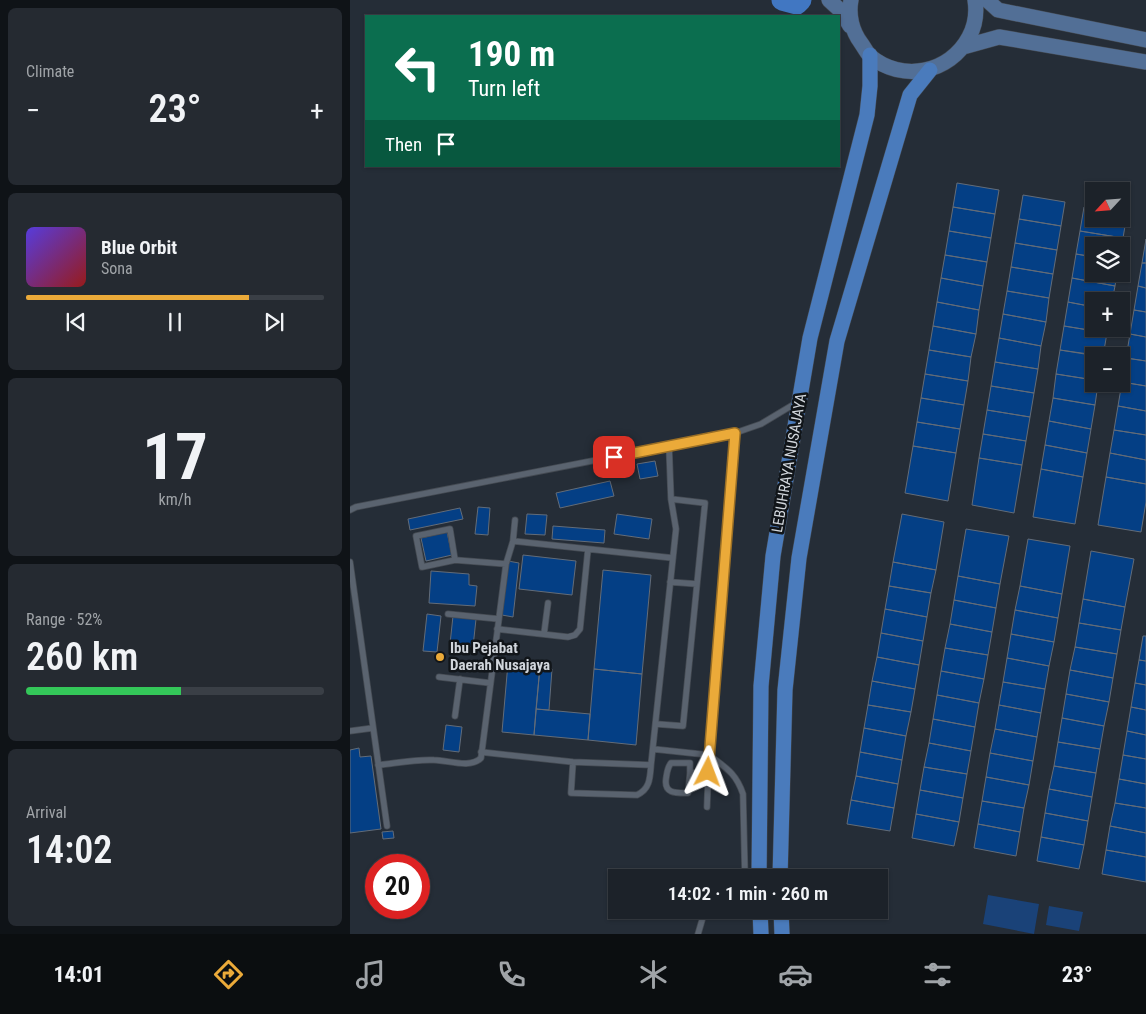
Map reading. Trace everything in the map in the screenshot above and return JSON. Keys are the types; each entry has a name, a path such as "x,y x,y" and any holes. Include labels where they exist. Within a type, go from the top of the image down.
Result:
{"main road":[{"path":"829,0 841,11 870,55 888,67 909,72 930,70 948,61 963,48 973,29 976,8 975,0"},
{"path":"851,0 849,10 855,34"},
{"path":"987,0 998,10 1146,40"},
{"path":"963,48 999,37 1146,62"},
{"name":"LEBUHRAYA NUSAJAYA","path":"759,869 761,686 773,556 810,338 867,114 870,86 870,55"},
{"name":"LEBUHRAYA NUSAJAYA","path":"780,869 786,681 799,558 837,340 910,95 930,70"},
{"path":"782,919 782,934"}],"lane":[{"path":"350,510 356,507 735,433 761,424 800,401"},
{"path":"707,807 709,755 735,433"},
{"path":"573,762 571,793 637,795 644,792 649,785 676,529 670,499 669,446"},
{"path":"656,724 683,726 705,503 670,499"},
{"path":"378,765 434,760 470,763 477,762 480,758 506,564 513,541 516,520"},
{"path":"455,560 450,529 416,536 422,567 455,560 506,564"},
{"path":"513,541 672,558"},
{"path":"497,629 568,637 575,635 580,629 588,549"},
{"path":"350,562 387,826"},
{"path":"670,582 697,584"},
{"path":"544,634 548,603"},
{"path":"448,614 499,619"},
{"path":"439,677 490,683"},
{"path":"455,716 460,679"},
{"path":"350,731 373,728"},
{"path":"653,749 709,755 732,772 739,782 743,794 745,869"},
{"path":"481,752 573,762 651,765"},
{"path":"690,763 690,773 688,793 674,793 666,788 667,770 671,764 690,763"},
{"path":"690,773 708,772"},
{"path":"698,934 702,919"},
{"path":"757,919 761,931"}],"shaded area":[{"path":"988,895 1039,904 1034,934 983,924"},
{"path":"1049,906 1083,912 1079,931 1046,925"}],"building":[{"path":"957,183 999,190 995,214 953,207"},
{"path":"1023,195 1065,202 1061,226 1019,219"},
{"path":"953,207 995,214 991,238 949,231"},
{"path":"1084,207 1085,228 1125,228 1123,237 1080,231"},
{"path":"1019,219 1061,226 1057,250 1015,243"},
{"path":"949,231 991,238 987,262 945,255"},
{"path":"1080,231 1117,237 1085,237 1085,256 1076,254"},
{"path":"1146,239 1146,263 1142,263"},
{"path":"1015,243 1057,250 1053,274 1011,267"},
{"path":"1076,254 1085,256 1085,280 1072,278"},
{"path":"945,255 987,262 983,286 941,278"},
{"path":"1142,263 1146,263 1146,288 1138,286"},
{"path":"1011,267 1053,274 1049,298 1007,291"},
{"path":"941,278 983,286 979,310 937,302"},
{"path":"1072,278 1085,280 1085,282 1115,286 1114,292 1085,292 1085,305 1068,302"},
{"path":"1094,282 1116,282 1115,286"},
{"path":"1138,286 1146,288 1146,312 1134,310"},
{"path":"1007,291 1049,298 1046,322 1003,314"},
{"path":"937,302 979,310 976,334 933,326"},
{"path":"1068,302 1085,305 1085,329 1064,326"},
{"path":"1134,310 1146,312 1146,337 1130,334"},
{"path":"1003,314 1046,322 1041,346 999,338"},
{"path":"933,326 976,334 971,357 929,350"},
{"path":"1064,326 1085,329 1085,337 1106,337 1105,347 1085,347 1085,353 1060,350"},
{"path":"1130,334 1146,337 1146,361 1130,359 1130,347 1128,347"},
{"path":"999,338 1041,346 1038,369 995,362"},
{"path":"929,350 971,357 968,381 925,374"},
{"path":"1060,350 1085,354 1085,379 1056,374"},
{"path":"1130,359 1146,361 1146,386 1130,383"},
{"path":"995,362 1038,369 1034,393 991,386"},
{"path":"925,374 968,381 964,405 921,398"},
{"path":"1056,374 1085,379 1085,392 1097,392 1095,405 1053,398"},
{"path":"1130,383 1146,386 1146,411 1118,406 1120,392 1130,392"},
{"path":"991,386 1034,393 1030,417 987,410"},
{"path":"921,398 964,405 960,429 917,422"},
{"path":"1053,398 1095,405 1091,429 1049,421"},
{"path":"1118,406 1146,411 1146,435 1114,430"},
{"path":"987,410 1030,417 1026,441 983,434"},
{"path":"1049,421 1091,429 1087,453 1045,445"},
{"path":"917,422 960,429 956,453 913,446"},
{"path":"1114,430 1146,435 1146,460 1110,453"},
{"path":"983,434 1026,441 1022,465 979,458"},
{"path":"1045,445 1087,453 1083,477 1041,469"},
{"path":"913,446 956,453 948,501 905,493"},
{"path":"1110,453 1146,460 1146,484 1106,477"},
{"path":"979,458 1022,465 1014,513 972,505"},
{"path":"655,461 658,476 640,479 637,464"},
{"path":"1041,469 1083,477 1075,524 1033,517"},
{"path":"1106,477 1146,484 1146,502 1141,532 1098,525"},
{"path":"610,481 614,496 560,508 556,493"},
{"path":"478,507 490,508 488,535 475,534"},
{"path":"460,508 463,519 410,530 408,519"},
{"path":"527,514 547,515 545,535 525,534"},
{"path":"617,514 652,519 649,539 614,534"},
{"path":"902,514 944,522 936,570 893,562"},
{"path":"553,526 605,530 604,543 552,539"},
{"path":"966,529 1009,536 1000,584 958,576"},
{"path":"447,532 452,555 426,561 421,538"},
{"path":"1028,539 1070,546 1062,594 1020,586"},
{"path":"1091,551 1134,559 1125,607 1083,599"},
{"path":"523,555 576,561 572,595 519,589"},
{"path":"508,561 519,563 513,617 502,615"},
{"path":"893,562 936,570 931,593 889,586"},
{"path":"603,570 651,575 642,674 594,669"},
{"path":"431,571 469,574 469,585 477,586 475,606 429,603"},
{"path":"958,576 1000,584 996,608 954,600"},
{"path":"889,586 931,593 927,617 885,609"},
{"path":"1020,586 1062,594 1058,618 1015,610"},
{"path":"1083,599 1125,607 1121,630 1079,623"},
{"path":"954,600 996,608 992,632 950,624"},
{"path":"885,609 927,617 923,641 881,633"},
{"path":"1015,610 1058,618 1054,642 1011,634"},
{"path":"427,614 441,616 437,652 423,651"},
{"path":"453,616 476,619 473,647 450,644"},
{"path":"1079,623 1121,630 1117,654 1075,647"},
{"path":"950,624 992,632 988,655 945,648"},
{"path":"881,633 923,641 919,665 877,657"},
{"path":"1011,634 1054,642 1049,666 1007,658"},
{"path":"1143,636 1146,636 1146,661 1139,660"},
{"path":"1075,647 1117,654 1113,678 1070,670"},
{"path":"945,648 988,655 984,679 941,671"},
{"path":"877,657 919,665 915,689 872,681"},
{"path":"1007,658 1049,666 1045,689 1003,682"},
{"path":"1139,660 1146,661 1146,685 1135,683"},
{"path":"508,663 540,666 534,735 502,732"},
{"path":"540,667 552,669 549,710 536,709"},
{"path":"594,669 642,674 636,745 588,740"},
{"path":"1070,670 1113,678 1109,702 1066,694"},
{"path":"941,671 984,679 979,703 937,695"},
{"path":"872,681 915,689 911,712 868,705"},
{"path":"1003,682 1045,689 1041,713 999,705"},
{"path":"1135,683 1146,685 1146,710 1131,707"},
{"path":"1066,694 1109,702 1104,726 1062,718"},
{"path":"937,695 979,703 975,727 933,719"},
{"path":"868,705 911,712 906,736 864,728"},
{"path":"999,705 1041,713 1037,737 995,729"},
{"path":"1131,707 1146,710 1146,735 1127,731"},
{"path":"536,709 590,714 588,740 534,735"},
{"path":"1062,718 1104,726 1100,749 1058,742"},
{"path":"933,719 975,727 971,751 929,743"},
{"path":"446,725 462,727 459,752 443,750"},
{"path":"864,728 906,736 902,760 860,752"},
{"path":"995,729 1037,737 1033,761 990,753"},
{"path":"1127,731 1146,735 1146,759 1123,755"},
{"path":"1058,742 1100,749 1096,773 1054,766"},
{"path":"929,743 971,751 967,774 924,767"},
{"path":"359,748 360,757 371,756 381,829 350,833 350,750"},
{"path":"860,752 902,760 898,784 856,776"},
{"path":"990,753 1033,761 1029,785 986,777"},
{"path":"1123,755 1146,759 1146,784 1119,779"},
{"path":"1054,766 1096,773 1092,797 1049,789"},
{"path":"924,767 967,774 963,798 920,790"},
{"path":"856,776 898,784 894,808 851,800"},
{"path":"986,777 1029,785 1024,808 982,801"},
{"path":"1119,779 1146,784 1146,808 1115,803"},
{"path":"1049,789 1092,797 1088,821 1045,813"},
{"path":"920,790 963,798 959,822 916,814"},
{"path":"851,800 894,808 890,831 847,824"},
{"path":"982,801 1024,808 1020,832 978,824"},
{"path":"1115,803 1146,808 1146,833 1110,826"},
{"path":"1045,813 1088,821 1084,845 1041,837"},
{"path":"916,814 959,822 954,846 912,838"},
{"path":"978,824 1020,832 1016,856 974,848"},
{"path":"1110,826 1146,833 1146,857 1106,850"},
{"path":"393,831 394,838 383,839 382,832"},
{"path":"1041,837 1084,845 1079,869 1037,861"},
{"path":"1106,850 1146,857 1146,882 1102,874"}],"waterway":[{"path":"782,0 797,4 801,0"}],"place":[{"name":"Ibu Pejabat Daerah Nusajaya","path":"440,657"}],"route":[{"path":"614,457 735,433 708,772"}]}
